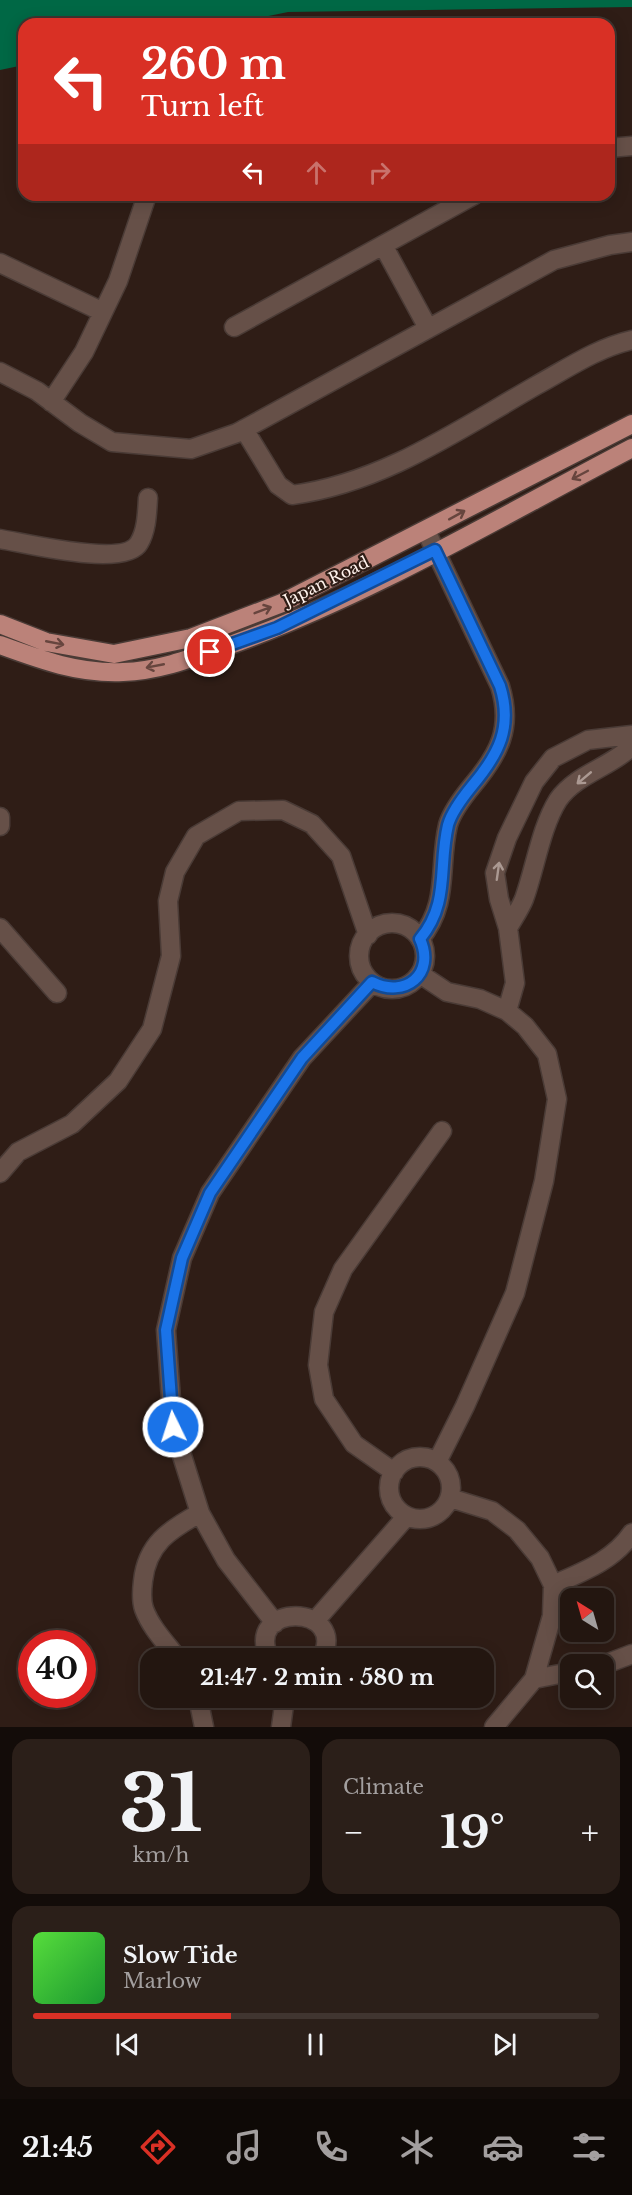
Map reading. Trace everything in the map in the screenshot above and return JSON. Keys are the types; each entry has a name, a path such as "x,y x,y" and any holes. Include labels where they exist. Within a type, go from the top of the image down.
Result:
{"main road":[{"name":"Japan Road","path":"0,624 46,642 114,654 191,638 282,603 632,424"},
{"name":"Japan Road","path":"0,645 66,669 124,672 188,660 277,628 435,550 632,448"}],"street":[{"path":"615,147 632,146"},
{"path":"51,402 84,352 103,312 117,281 145,201"},
{"path":"234,327 463,201"},
{"path":"0,372 112,442 191,449 244,429 554,260 610,245 632,242"},
{"path":"383,245 428,328"},
{"path":"0,263 103,312"},
{"path":"244,429 278,485 292,495 313,492 361,480 403,461 594,352 632,340"},
{"path":"0,539 87,555 132,550 139,545 141,540 147,519 148,498"},
{"path":"420,939 435,918 442,892 443,861 449,823 461,800 499,747 505,729 506,706 500,686 426,531"},
{"path":"507,1011 515,983 508,928 499,899 495,873 507,838 534,782 554,758 588,740 632,735"},
{"path":"508,928 523,901 536,854 559,799 591,772 623,756 632,746"},
{"path":"0,1173 18,1152 72,1124 118,1082 152,1029 171,956 168,902 170,892 175,872 196,836 239,811 283,810 312,824 341,856 368,934"},
{"path":"0,818 0,826"},
{"path":"385,924 405,926 420,939 425,957 420,974 412,982 392,989 372,982 360,965 359,954 368,934 385,924"},
{"path":"0,928 57,993"},
{"path":"420,974 447,992 480,999 507,1011 525,1026 547,1054 557,1099 546,1170 515,1293 465,1406 437,1462"},
{"path":"275,1623 226,1560 200,1513 173,1427 166,1330 182,1258 210,1193 302,1058 372,982"},
{"path":"394,1472 354,1444 324,1399 318,1365 324,1312 343,1269 442,1131"},
{"path":"419,1457 437,1462 450,1478 450,1498 437,1515 417,1520 406,1517 398,1510 389,1492 394,1472 400,1464 419,1457"},
{"path":"450,1498 492,1511 517,1530 540,1558 553,1585 552,1616 534,1679 494,1727"},
{"path":"170,1648 151,1624 143,1606 145,1564 153,1548 169,1530 200,1513"},
{"path":"315,1621 406,1517"},
{"path":"553,1585 593,1568 625,1544 632,1533"},
{"path":"267,1648 266,1643 275,1623 289,1616 298,1615 315,1621 324,1637 324,1648"},
{"path":"614,1661 632,1654"},
{"path":"534,1679 560,1674"},
{"path":"200,1708 204,1727"},
{"path":"281,1727 284,1708"}],"green space":[{"path":"0,0 632,0 632,7 288,12 259,18 18,18 18,66 0,70"}],"route":[{"path":"173,1427 166,1330 182,1258 210,1193 302,1058 372,982 392,989 403,987 420,974 425,957 420,939 435,918 442,892 443,861 449,823 461,800 479,778 499,747 505,729 506,706 500,686 435,550 277,628 210,652"}]}
